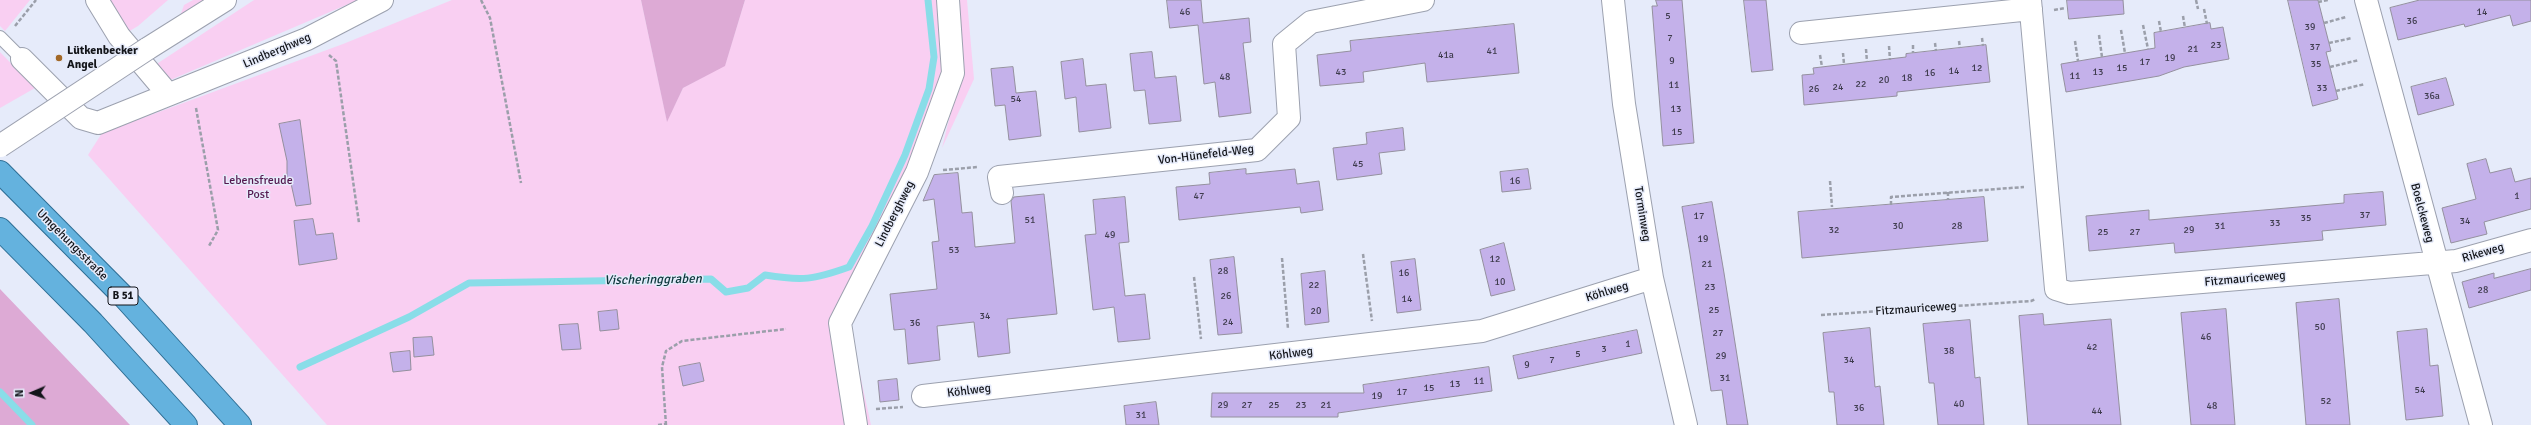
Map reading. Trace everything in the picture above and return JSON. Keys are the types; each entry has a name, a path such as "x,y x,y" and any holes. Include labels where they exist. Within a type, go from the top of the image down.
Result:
{"highway":[{"name":"Umgehungsstraße","path":"0,172 123,296 240,425"},
{"path":"0,229 93,323 186,425"}],"street":[{"path":"97,0 119,36 168,94"},
{"path":"0,146 147,49 225,0"},
{"name":"Lindberghweg","path":"22,59 81,118 98,123 168,94 196,85 307,39 382,0"},
{"name":"Lindberghweg","path":"855,418 840,322 917,172 953,72 948,0"},
{"name":"Von-Hünefeld-Weg","path":"1000,185 1257,150 1289,118 1284,44 1310,22 1423,0"},
{"name":"Torminweg","path":"1613,0 1624,104 1652,278 1686,425"},
{"name":"Boelckeweg","path":"2366,0 2435,262 2480,425"},
{"path":"1802,33 2031,5 2056,289"},
{"name":"Rikeweg","path":"2435,262 2456,261 2531,240"},
{"name":"Fitzmauriceweg","path":"2056,289 2068,293 2162,287 2435,262"},
{"name":"Köhlweg","path":"923,396 1482,331 1652,278"}],"lane":[{"path":"2,39 22,59"}],"path":[{"path":"2,39 36,0"},
{"path":"481,0 490,18 521,183"},
{"path":"2196,0 2198,9"},
{"path":"2318,2 2328,0"},
{"path":"2204,9 2207,24"},
{"path":"2182,16 2185,28"},
{"path":"2159,21 2161,32"},
{"path":"2143,25 2148,49"},
{"path":"2121,30 2125,53"},
{"path":"2099,35 2102,57"},
{"path":"2075,41 2078,61"},
{"path":"324,57 330,55 336,60 359,223"},
{"path":"2330,67 2381,55"},
{"path":"2336,92 2387,79"},
{"path":"199,104 196,108 196,120 218,230 209,246"},
{"path":"917,172 984,167 1000,185"},
{"path":"1830,181 1832,207"},
{"path":"1891,205 1891,197 2047,185"},
{"path":"1948,192 1948,200"},
{"path":"1363,254 1374,344"},
{"path":"1282,258 1290,354"},
{"path":"1194,277 1204,364"},
{"name":"Fitzmauriceweg","path":"1821,315 2031,301 2056,289"},
{"path":"658,425 666,424 662,367 666,351 682,341 786,329"},
{"path":"855,418 920,405 923,396"}],"green space":[{"path":"0,0 30,0 5,31 0,26"},
{"path":"106,0 168,0 138,26 128,32"},
{"path":"193,0 210,0 180,16 184,5"},
{"path":"254,0 358,0 168,81 152,67"},
{"name":"Lebensfreude Post","path":"452,0 641,0 667,121 683,88 725,65 745,0 942,0 943,74 926,130 842,309 853,342 871,425 327,425 88,155 102,133 343,44"},
{"path":"955,0 967,0 974,79 942,148 959,79"},
{"path":"0,52 35,88 0,108"}],"shaded area":[{"path":"641,0 745,0 725,66 683,88 667,122"},
{"path":"0,289 130,425 0,425"}],"building":[{"path":"1167,0 1201,0 1203,23 1249,18 1251,42 1243,43 1251,113 1219,117 1215,82 1204,84 1198,25 1170,28"},
{"path":"1656,0 1682,0 1694,143 1663,146 1652,6 1657,6"},
{"path":"1744,0 1766,0 1773,70 1752,72"},
{"path":"2067,0 2123,0 2124,14 2069,19"},
{"path":"2288,0 2318,0 2331,51 2326,52 2338,99 2313,106"},
{"path":"2420,0 2531,0 2531,21 2513,26 2510,15 2465,27 2464,24 2398,40 2390,8"},
{"path":"2210,23 2211,29 2223,27 2229,59 2184,67 2159,76 2066,92 2061,64 2155,48 2154,33"},
{"path":"1514,24 1519,73 1427,82 1425,63 1363,72 1364,82 1320,86 1317,55 1351,51 1350,41"},
{"path":"1986,45 1990,82 1897,92 1897,96 1804,105 1802,75 1814,74 1813,68 1906,57 1906,54"},
{"path":"1152,52 1155,78 1176,76 1181,121 1149,124 1145,90 1134,91 1130,54"},
{"path":"1083,59 1086,86 1106,84 1111,128 1079,132 1076,97 1065,99 1061,62"},
{"path":"1013,67 1016,93 1036,91 1041,136 1009,140 1005,105 995,106 991,69"},
{"path":"2446,78 2454,105 2418,115 2411,87"},
{"path":"300,120 311,204 296,206 290,179 287,180 287,161 279,124"},
{"path":"1403,128 1405,150 1379,153 1382,174 1337,180 1333,148 1367,144 1366,133"},
{"path":"2486,159 2490,173 2511,168 2515,182 2531,178 2531,209 2484,222 2487,234 2451,243 2442,208 2476,199 2467,164"},
{"path":"1246,169 1246,174 1295,169 1297,184 1319,181 1323,210 1301,213 1300,207 1179,220 1176,187 1210,184 1209,173"},
{"path":"1528,169 1531,189 1502,192 1500,172"},
{"path":"958,173 962,213 972,212 975,247 1015,243 1011,201 1014,197 1044,194 1057,314 1007,319 1010,353 978,357 974,322 937,326 940,360 908,364 905,329 894,330 890,294 937,289 932,242 939,241 934,199 923,201 934,175"},
{"path":"2383,192 2386,225 2322,231 2323,240 2175,253 2174,243 2089,251 2086,216 2149,210 2149,220 2344,203 2344,195"},
{"path":"1125,197 1129,242 1119,243 1125,296 1145,294 1150,339 1118,342 1114,307 1093,310 1085,235 1096,234 1093,200"},
{"path":"1984,197 1988,241 1802,258 1798,212"},
{"path":"1712,202 1748,425 1727,425 1722,390 1711,391 1682,207"},
{"path":"313,219 316,235 333,233 337,259 299,265 294,221"},
{"path":"1504,243 1515,290 1491,296 1480,250"},
{"path":"1234,257 1242,333 1218,335 1210,260"},
{"path":"1415,259 1421,310 1397,313 1391,262"},
{"path":"2531,269 2531,290 2469,308 2462,282 2494,273 2494,278"},
{"path":"1325,271 1329,322 1305,325 1301,274"},
{"path":"2339,299 2350,425 2306,425 2296,303"},
{"path":"2226,309 2235,425 2191,425 2181,313"},
{"path":"617,310 619,329 600,331 598,312"},
{"path":"2043,314 2044,325 2111,319 2121,425 2028,425 2019,316"},
{"path":"1970,320 1975,378 1980,377 1984,425 1938,425 1934,383 1929,383 1923,324"},
{"path":"578,324 581,349 562,350 559,325"},
{"path":"1870,328 1875,387 1880,386 1884,425 1837,425 1834,392 1829,392 1823,333"},
{"path":"2427,329 2430,366 2438,365 2443,416 2406,420 2397,332"},
{"path":"1637,330 1642,353 1518,379 1513,356"},
{"path":"432,337 434,355 414,357 413,338"},
{"path":"410,351 411,370 393,372 390,353"},
{"path":"700,363 704,381 683,386 679,367"},
{"path":"1489,367 1492,391 1338,413 1338,417 1211,417 1212,393 1364,393 1363,385"},
{"path":"897,379 899,400 880,402 878,381"},
{"path":"1156,402 1159,425 1126,425 1124,406"}],"waterway":[{"name":"Vischeringgraben","path":"300,367 409,317 469,283 711,279 726,292 748,288 765,275 798,279 826,275 849,267 872,226 905,155 929,89 934,57 928,0"},
{"name":"Vischeringgraben","path":"0,392 32,425"}],"place":[{"name":"Lütkenbecker Angel","path":"59,58"}]}
